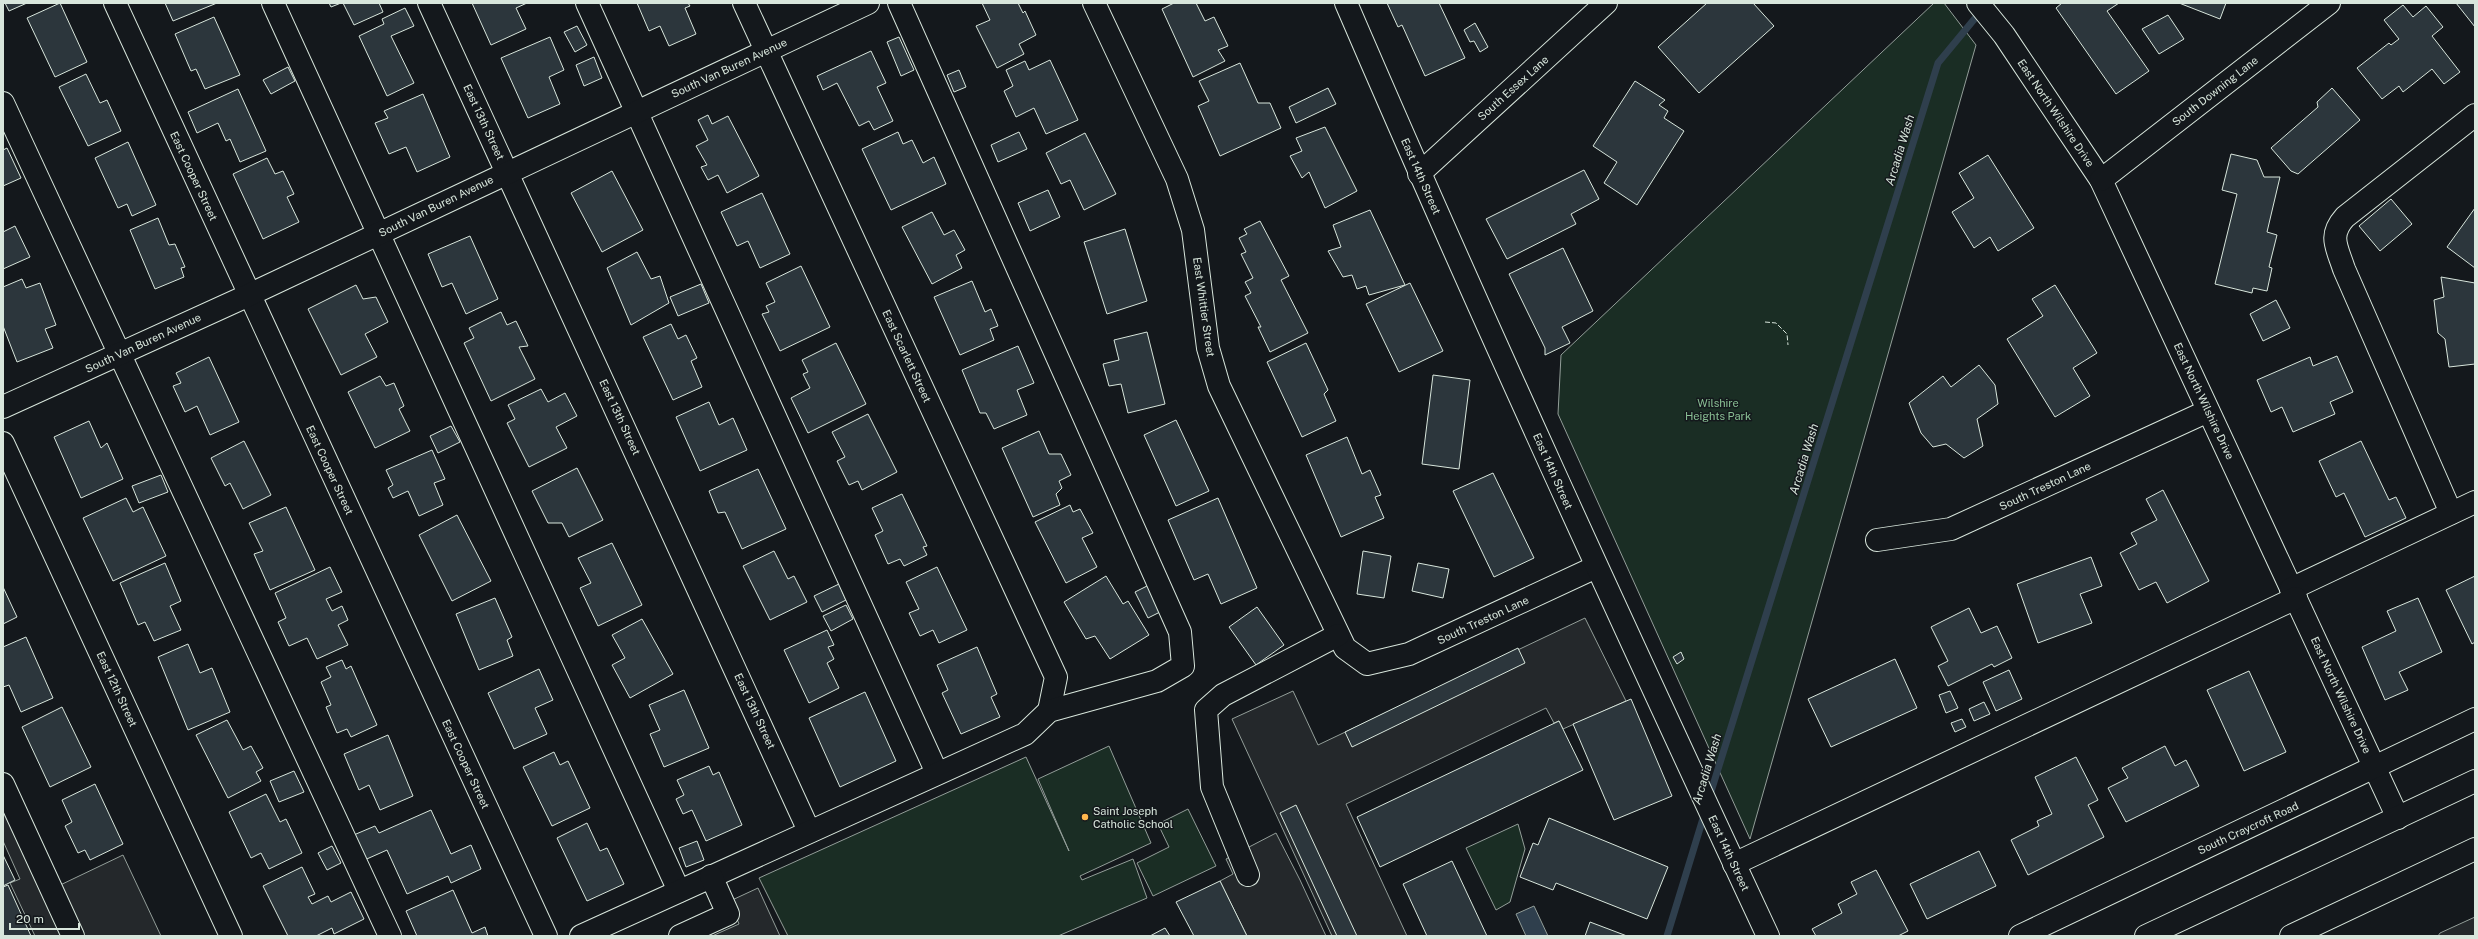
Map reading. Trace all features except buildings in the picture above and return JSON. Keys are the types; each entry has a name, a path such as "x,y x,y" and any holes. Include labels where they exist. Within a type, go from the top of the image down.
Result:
{"street":[{"name":"East Cooper Street","path":"115,3 546,936"},
{"path":"273,3 679,891"},
{"name":"East 13th Street","path":"429,3 810,831"},
{"path":"587,3 937,773"},
{"name":"East Scarlett Street","path":"744,3 1056,677 1049,711"},
{"name":"South Van Buren Avenue","path":"3,407 249,295 868,3"},
{"path":"588,934 711,876 1025,734 1049,711 1156,681 1183,666 1180,632 899,3"},
{"name":"East Whittier Street","path":"1094,3 1179,186 1193,230 1208,348 1219,386 1338,635 1345,648 1367,664"},
{"name":"East 14th Street","path":"1346,3 1419,174 1596,567 1768,936"},
{"name":"South Essex Lane","path":"1419,174 1606,3"},
{"name":"East North Wilshire Drive","path":"1978,3 2004,35 2102,180 2398,818"},
{"name":"South Downing Lane","path":"2102,180 2329,3"},
{"path":"3,104 390,936"},
{"path":"2451,513 2356,298 2335,238 2336,227 2345,217 2475,115"},
{"name":"South Treston Lane","path":"1877,540 1951,529 2208,411"},
{"name":"East 12th Street","path":"3,443 231,936"},
{"path":"1734,864 2293,593 2475,502"},
{"name":"South Treston Lane","path":"1367,664 1409,654 1596,567"},
{"path":"1248,875 1212,787 1206,737 1206,710 1222,695 1338,635"},
{"name":"South Craycroft Road","path":"2020,936 2475,719"},
{"path":"2146,936 2475,781"},
{"path":"3,784 73,936"},
{"path":"2291,936 2475,849"},
{"path":"680,936 728,914 711,876"}],"green space":[{"name":"Wilshire Heights Park","path":"1934,3 1944,3 1976,45 1750,839 1558,414 1561,355"},
{"path":"1109,746 1151,843 1080,876 1082,880 1133,859 1147,898 1058,936 788,936 759,878 1026,757 1069,851 1038,779"},
{"path":"1188,809 1216,866 1153,896 1137,863 1169,847 1158,824"},
{"path":"1518,824 1525,849 1510,902 1496,910 1466,848"}],"shaded area":[{"path":"1585,618 1626,701 1563,729 1559,721 1554,723 1546,708 1346,804 1407,936 1332,936 1232,719 1293,691 1318,745"},
{"path":"3,772 54,888 123,855 161,936 35,936 10,883 20,879 3,841"},
{"path":"1276,833 1326,936 1247,936 1220,881 1233,874 1226,859"},
{"path":"758,888 780,936 712,936 739,924 730,901"},
{"path":"2475,917 2475,936 2438,936 2440,933"}],"water":[{"path":"1534,906 1548,936 1526,936 1516,914"}],"waterway":[{"name":"Arcadia Wash","path":"1709,798 1938,63 1981,11"},
{"name":"Arcadia Wash","path":"1667,936 1705,812"}],"fence":[{"path":"1765,322 1776,323 1787,334 1788,345"}],"place":[{"name":"Saint Joseph Catholic School","path":"1085,817"}]}
